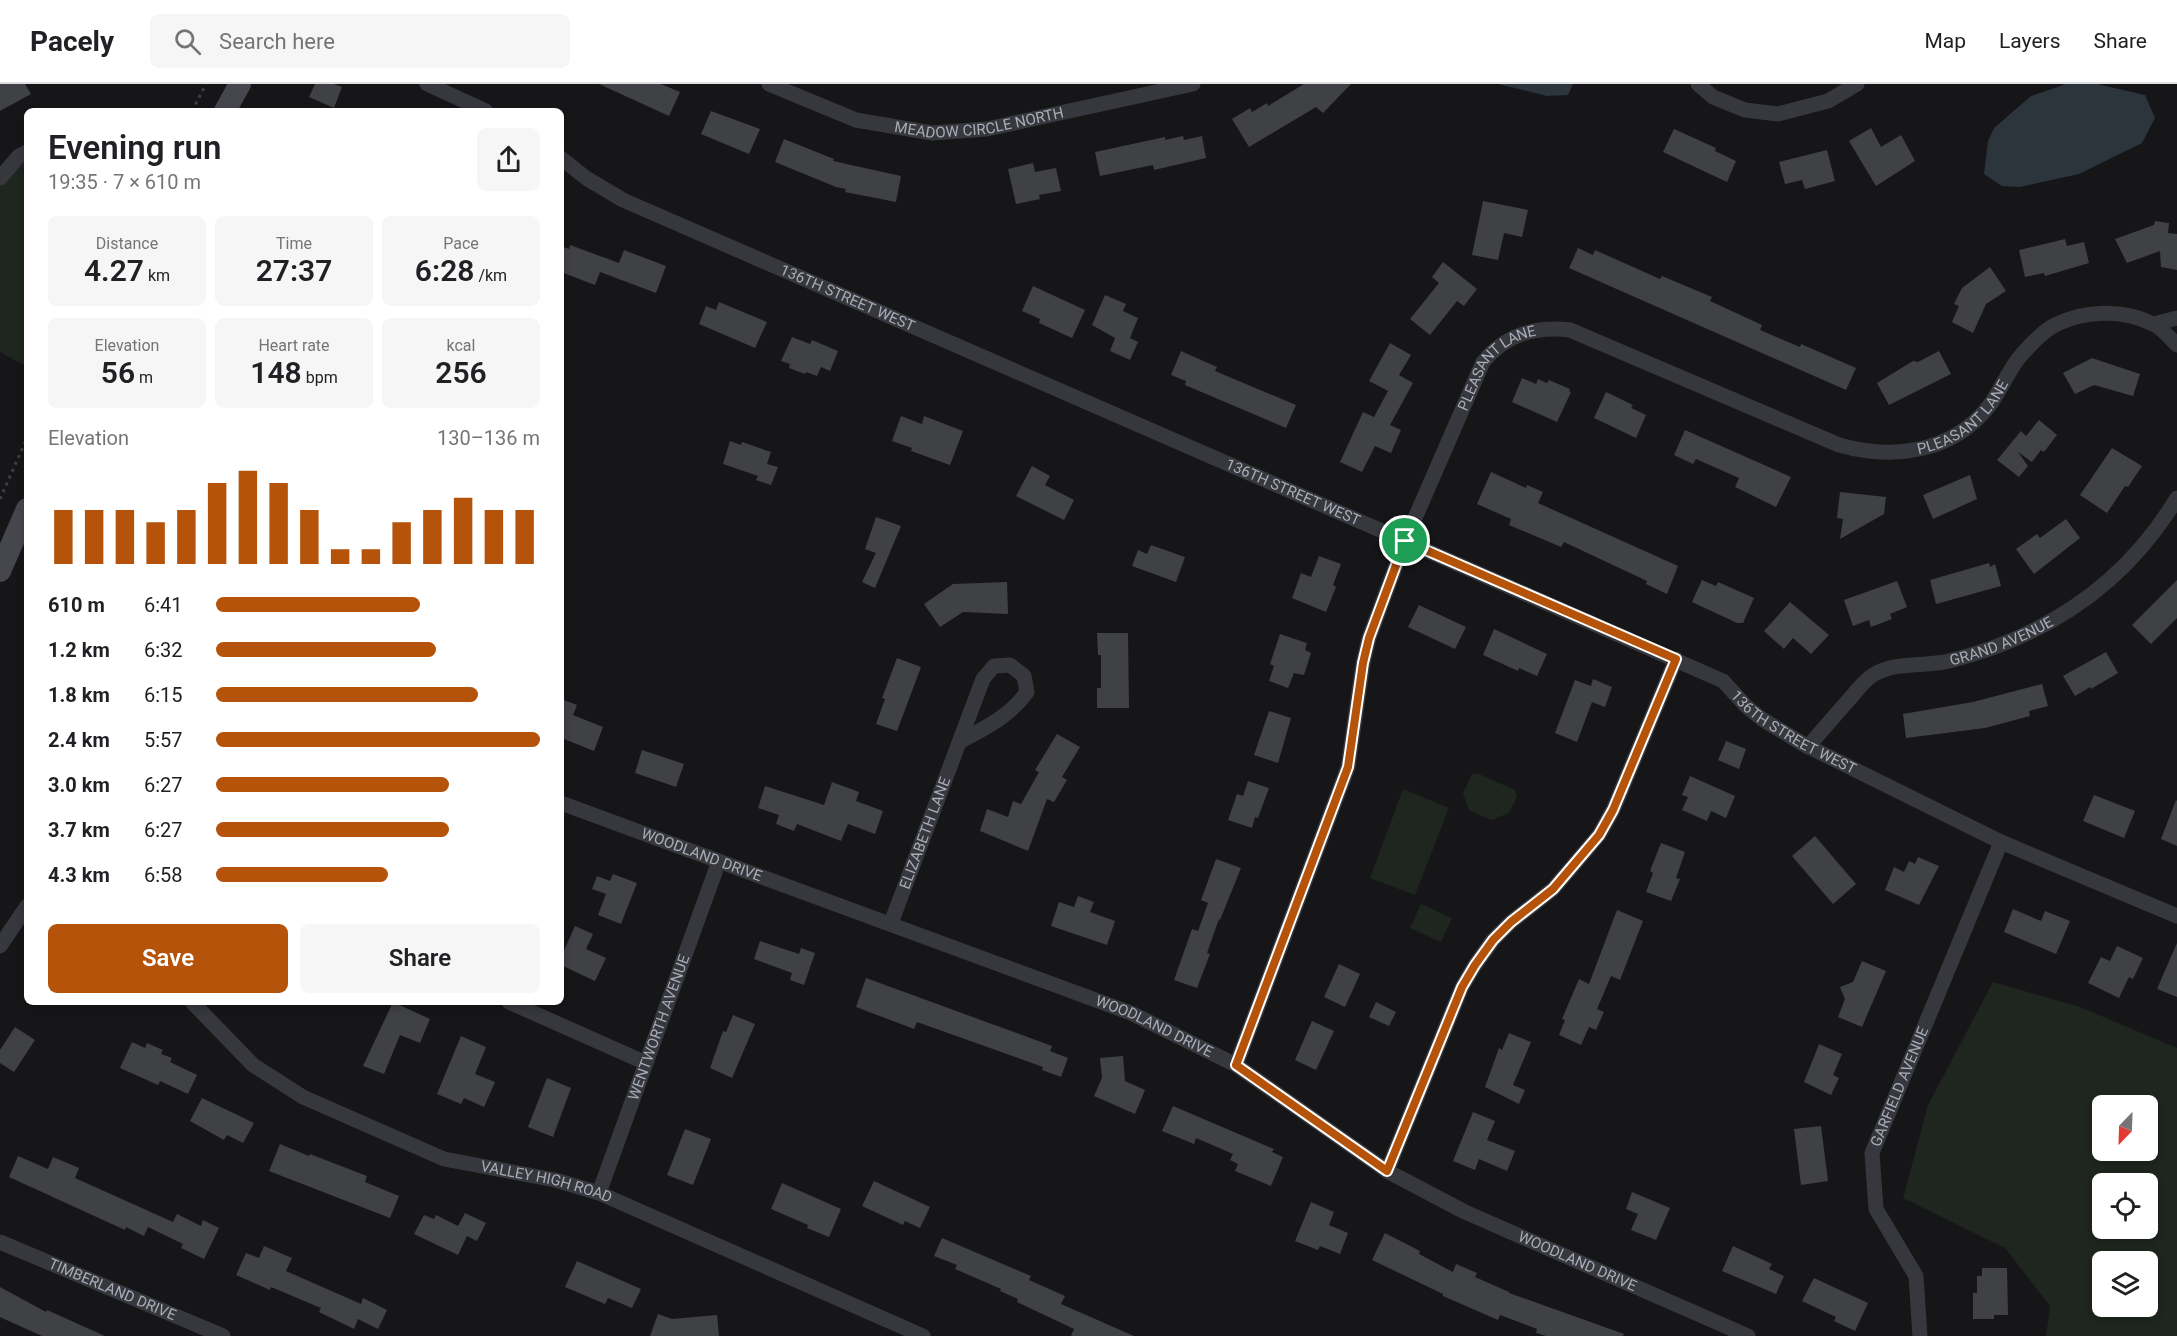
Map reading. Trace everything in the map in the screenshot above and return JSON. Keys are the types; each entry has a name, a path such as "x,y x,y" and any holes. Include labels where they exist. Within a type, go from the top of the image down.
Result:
{"main road":[{"path":"227,108 240,84"},
{"path":"0,570 24,516"}],"street":[{"path":"427,84 479,108"},
{"name":"MEADOW CIRCLE NORTH","path":"769,84 856,120 932,133 987,129 1193,84"},
{"path":"1698,84 1713,97 1745,110 1778,114 1828,101 1857,84"},
{"path":"0,178 19,156 24,154"},
{"name":"136TH STREET WEST","path":"564,160 586,178 623,200 1723,681 1762,719 1808,747 2001,842 2177,916"},
{"name":"PLEASANT LANE","path":"1236,1065 1348,767 1363,663 1369,638 1405,541 1483,362 1500,344 1531,330 1552,328 1570,330 1839,446 1883,454 1911,452 1926,448 1963,429 1990,405 2022,353 2054,326 2084,314 2122,314 2154,324 2177,345"},
{"path":"2154,324 2177,318"},
{"name":"GRAND AVENUE","path":"1808,747 1835,714 1874,674 1893,666 1949,662 1990,650 2039,629 2071,610 2122,569 2158,528 2177,498"},
{"path":"1387,1171 1462,987 1493,940 1511,922 1553,889 1599,835 1613,810 1676,659"},
{"name":"ELIZABETH LANE","path":"891,923 959,742 983,679 994,666 1010,665 1024,676 1027,692 1017,706 998,722 959,742"},
{"name":"WOODLAND DRIVE","path":"564,804 1131,1012 1236,1065 1387,1171 1465,1212 1748,1336"},
{"name":"GARFIELD AVENUE","path":"1920,1336 1916,1276 1876,1209 1872,1153 2001,842"},
{"name":"WENTWORTH AVENUE","path":"599,1193 719,861"},
{"path":"0,946 24,910"},
{"name":"VALLEY HIGH ROAD","path":"195,1005 253,1065 303,1097 444,1160 555,1180 599,1193 923,1336"},
{"path":"516,1005 646,1063"},
{"name":"TIMBERLAND DRIVE","path":"0,1242 223,1336"}],"path":[{"path":"194,108 206,84"},
{"path":"0,499 24,445"}],"shaded area":[{"path":"1498,84 1573,84 1568,95 1547,96"},
{"path":"2066,84 2097,84 2145,95 2155,118 2142,143 2079,174 2020,187 2002,186 1984,174 1988,141 1994,128 2031,96"},
{"path":"24,155 24,365 0,352 0,178"},
{"path":"1472,774 1479,774 1515,790 1517,797 1509,813 1491,820 1469,810 1463,793"},
{"path":"1403,789 1449,808 1415,895 1370,878"},
{"path":"1421,904 1452,918 1441,942 1410,928"},
{"path":"1993,982 2080,1007 2177,1048 2177,1336 2046,1336 2050,1306 2005,1248 1903,1198 1928,1105"}],"building":[{"path":"0,84 25,84 31,94 0,111"},
{"path":"315,84 334,84 342,87 334,108 309,97"},
{"path":"599,84 661,84 680,92 669,116"},
{"path":"1304,84 1351,84 1323,113 1316,107 1249,147 1232,119 1250,108 1252,112 1267,103 1268,106"},
{"path":"711,111 760,129 749,154 701,134"},
{"path":"1871,128 1881,147 1901,135 1915,161 1876,186 1849,141"},
{"path":"1674,129 1716,148 1715,151 1736,161 1727,182 1663,152"},
{"path":"1183,136 1184,140 1202,136 1206,158 1154,170 1153,165 1100,176 1095,152 1165,137 1165,140"},
{"path":"784,139 834,159 833,161 901,176 896,202 845,192 846,189 775,162"},
{"path":"1827,150 1835,181 1805,189 1802,180 1785,184 1779,162"},
{"path":"1033,163 1035,172 1056,168 1061,191 1039,195 1040,199 1016,204 1008,169"},
{"path":"1483,201 1528,210 1522,237 1504,233 1498,260 1472,255"},
{"path":"2155,221 2169,223 2168,233 2177,234 2177,270 2161,267 2160,251 2127,263 2115,239 2154,225"},
{"path":"2065,239 2067,246 2084,242 2089,263 2045,276 2044,273 2025,277 2019,250"},
{"path":"570,245 619,263 624,250 666,266 656,293 600,272 595,285 564,273 564,247 569,249"},
{"path":"1578,248 1593,255 1595,250 1660,279 1662,276 1712,297 1710,301 1762,325 1760,330 1800,347 1801,344 1856,368 1846,390 1569,268"},
{"path":"1443,262 1477,289 1464,306 1457,301 1430,335 1410,319 1439,283 1432,277"},
{"path":"1990,267 2006,291 1986,304 1973,333 1952,322 1959,306 1954,304 1962,288"},
{"path":"1033,286 1085,310 1072,338 1039,323 1040,319 1022,311"},
{"path":"1105,295 1126,304 1123,311 1138,318 1130,338 1138,342 1130,360 1110,351 1115,338 1092,325"},
{"path":"719,302 767,322 755,348 699,324 706,306 716,310"},
{"path":"792,337 810,344 812,340 838,351 830,371 821,367 817,376 806,372 805,374 789,368 790,364 781,361"},
{"path":"1390,343 1411,355 1399,375 1413,383 1390,425 1401,430 1391,453 1375,446 1362,472 1340,462 1363,412 1374,417 1388,391 1369,381"},
{"path":"1181,351 1217,367 1215,371 1296,405 1286,428 1185,385 1186,381 1171,375"},
{"path":"1939,351 1951,374 1889,405 1877,383 1913,361 1918,362"},
{"path":"2092,358 2140,374 2133,396 2094,385 2075,394 2063,373"},
{"path":"1522,378 1536,384 1538,379 1547,383 1549,380 1570,389 1571,392 1557,422 1512,402"},
{"path":"1606,392 1633,405 1631,408 1646,415 1636,438 1594,418"},
{"path":"901,416 922,424 924,416 963,431 950,465 911,451 912,448 892,441"},
{"path":"2039,420 2057,435 2044,452 2041,450 2032,462 2018,452 2028,466 2019,477 1997,460 2021,431 2026,436"},
{"path":"1685,430 1791,477 1776,507 1735,487 1739,478 1696,459 1693,464 1674,455"},
{"path":"730,441 741,445 742,442 771,452 767,464 778,467 771,485 756,480 758,476 723,464"},
{"path":"2112,448 2142,466 2107,513 2080,495"},
{"path":"1032,466 1050,476 1045,485 1074,500 1064,520 1016,496"},
{"path":"1491,472 1526,488 1527,485 1543,492 1538,503 1678,566 1667,594 1646,584 1647,581 1564,542 1561,547 1509,525 1511,519 1477,504"},
{"path":"1970,475 1977,499 1933,519 1923,495"},
{"path":"1840,492 1886,497 1884,514 1840,539 1843,519 1837,518"},
{"path":"876,517 901,526 875,588 862,582 876,553 865,549"},
{"path":"2066,519 2080,538 2034,574 2016,549 2037,534 2040,538"},
{"path":"1151,545 1185,557 1176,582 1132,566 1138,550 1147,554"},
{"path":"1319,556 1341,564 1333,585 1336,587 1326,612 1292,598 1301,573 1311,577"},
{"path":"1989,563 1990,567 1995,564 2001,586 1936,604 1930,580"},
{"path":"1702,580 1716,586 1718,582 1754,598 1743,623 1737,623 1692,602"},
{"path":"2177,580 2177,618 2151,644 2132,625"},
{"path":"1897,581 1907,607 1890,614 1892,619 1871,627 1869,620 1853,626 1844,600"},
{"path":"1007,582 1008,614 963,612 940,627 924,604 953,584"},
{"path":"1790,602 1829,635 1811,654 1793,638 1784,649 1764,631"},
{"path":"1419,605 1466,627 1455,649 1408,627"},
{"path":"1494,629 1547,654 1537,676 1519,668 1518,671 1483,655"},
{"path":"1097,633 1128,633 1129,708 1097,708 1097,688 1101,688 1101,655 1098,655"},
{"path":"1280,634 1307,643 1305,650 1311,653 1304,675 1294,673 1288,688 1269,681 1274,666 1270,664"},
{"path":"2106,652 2118,673 2075,696 2063,676"},
{"path":"897,658 921,667 897,731 876,724 885,699 882,698"},
{"path":"1593,679 1612,687 1605,707 1592,702 1577,742 1555,733 1575,680 1591,686"},
{"path":"2042,684 2048,706 2029,711 2030,716 1985,728 1906,738 1903,714 1973,702"},
{"path":"564,700 577,705 573,715 603,727 594,751 564,739"},
{"path":"1269,711 1291,718 1278,763 1254,755"},
{"path":"1057,734 1080,747 1062,777 1067,780 1054,802 1047,799 1028,851 980,831 987,809 1008,817 1013,801 1021,804 1039,772 1035,770"},
{"path":"1726,741 1746,749 1739,769 1718,760"},
{"path":"642,750 684,764 676,787 635,773"},
{"path":"1690,776 1735,796 1726,818 1711,811 1707,821 1682,810 1688,797 1682,795"},
{"path":"1248,781 1269,788 1252,828 1228,820 1237,794 1243,796"},
{"path":"832,782 859,792 856,801 883,811 875,834 848,824 841,841 797,824 794,831 776,824 779,815 758,808 765,786 824,805"},
{"path":"2094,795 2135,811 2124,838 2083,821"},
{"path":"2177,801 2177,846 2161,839"},
{"path":"1815,836 1856,884 1833,904 1792,856"},
{"path":"1661,843 1685,852 1676,878 1680,879 1671,901 1646,892 1653,873 1650,871"},
{"path":"1918,857 1939,866 1919,905 1885,890 1894,867 1904,872 1909,861 1915,864"},
{"path":"1216,859 1241,868 1219,919 1207,953 1210,954 1197,988 1174,980 1192,929 1198,931 1208,903 1201,900"},
{"path":"613,874 637,883 621,924 598,915 606,894 592,889 597,876 610,881"},
{"path":"1078,896 1094,902 1090,912 1115,921 1107,945 1051,926 1059,902 1074,907"},
{"path":"2013,909 2041,921 2045,911 2070,921 2056,954 2004,932"},
{"path":"1617,910 1643,921 1620,980 1611,976 1597,1009 1604,1012 1596,1030 1589,1027 1581,1045 1559,1035 1565,1020 1562,1019 1579,979 1589,984"},
{"path":"575,926 593,934 586,949 606,958 595,981 564,966 564,950"},
{"path":"760,941 799,954 801,948 815,953 804,985 790,980 792,973 754,959"},
{"path":"2177,943 2177,997 2157,989"},
{"path":"2117,946 2143,958 2133,979 2129,977 2119,998 2088,983 2101,957 2110,961"},
{"path":"1862,961 1886,971 1862,1027 1838,1017 1845,999 1840,987 1853,982"},
{"path":"1339,964 1360,974 1345,1007 1324,997"},
{"path":"866,978 1052,1046 1050,1051 1068,1058 1061,1077 1042,1070 1043,1067 917,1022 914,1029 856,1007"},
{"path":"1376,1002 1396,1012 1389,1026 1369,1017"},
{"path":"392,1005 400,1005 430,1019 420,1043 400,1035 384,1074 363,1066"},
{"path":"733,1015 755,1024 732,1078 710,1068 723,1031 726,1032"},
{"path":"1312,1021 1334,1031 1316,1070 1295,1060"},
{"path":"15,1027 35,1040 14,1072 0,1063 0,1050"},
{"path":"1509,1033 1531,1042 1513,1085 1525,1090 1519,1104 1485,1087 1499,1048 1502,1050"},
{"path":"461,1036 486,1047 475,1074 495,1082 484,1107 464,1098 461,1104 437,1094"},
{"path":"132,1042 145,1048 147,1043 163,1050 161,1054 172,1058 170,1062 197,1075 188,1094 160,1081 158,1085 120,1068"},
{"path":"1819,1044 1842,1054 1833,1075 1839,1078 1831,1095 1804,1082"},
{"path":"1123,1056 1125,1081 1145,1090 1135,1114 1094,1096 1102,1078 1100,1058"},
{"path":"547,1078 571,1088 553,1137 528,1127"},
{"path":"202,1098 254,1123 243,1143 227,1135 224,1140 190,1121"},
{"path":"1173,1106 1274,1149 1272,1152 1283,1157 1271,1186 1235,1171 1238,1164 1230,1160 1233,1154 1196,1138 1194,1144 1162,1131"},
{"path":"1473,1112 1495,1121 1487,1140 1515,1151 1507,1171 1479,1159 1475,1170 1453,1161"},
{"path":"1821,1126 1828,1181 1801,1185 1794,1129"},
{"path":"685,1129 711,1139 693,1185 667,1175"},
{"path":"280,1144 367,1176 365,1182 399,1196 390,1218 269,1171"},
{"path":"18,1156 48,1169 53,1157 79,1168 75,1178 173,1222 177,1214 201,1226 203,1220 219,1228 204,1259 181,1248 183,1244 148,1227 144,1236 126,1227 125,1230 9,1177"},
{"path":"874,1181 930,1207 920,1228 905,1221 903,1225 862,1206"},
{"path":"782,1183 841,1209 829,1237 771,1209"},
{"path":"1632,1192 1670,1208 1656,1240 1631,1230 1638,1214 1626,1209"},
{"path":"1311,1202 1334,1212 1329,1225 1348,1233 1340,1254 1320,1246 1318,1250 1295,1241"},
{"path":"465,1213 486,1223 477,1241 467,1236 458,1255 414,1234 424,1215 434,1219 436,1215 458,1226"},
{"path":"1385,1233 1453,1272 1456,1264 1477,1273 1475,1277 1509,1293 1624,1334 1623,1336 1546,1336 1536,1333 1537,1329 1500,1315 1498,1320 1443,1296 1372,1260"},
{"path":"942,1238 1031,1276 1029,1280 1065,1296 1061,1304 1134,1336 1071,1336 1074,1329 1017,1302 1018,1299 1000,1291 1001,1289 955,1269 957,1265 934,1256"},
{"path":"264,1246 292,1258 286,1271 361,1304 363,1298 387,1310 378,1329 358,1319 354,1329 319,1312 321,1308 236,1275 246,1253 259,1258"},
{"path":"1733,1246 1772,1264 1769,1269 1784,1276 1776,1294 1722,1271"},
{"path":"577,1261 641,1289 632,1308 608,1298 605,1304 565,1287"},
{"path":"1982,1268 2007,1268 2008,1315 1994,1315 1994,1319 1973,1319 1973,1293 1977,1293 1977,1276 1982,1276"},
{"path":"1814,1278 1868,1303 1855,1331 1834,1321 1836,1317 1802,1301"},
{"path":"0,1287 46,1312 47,1310 105,1336 42,1336 0,1317"},
{"path":"658,1314 672,1319 717,1315 719,1336 650,1336"}],"route":[{"path":"1405,541 1676,659 1613,810 1599,835 1553,889 1511,922 1493,940 1462,987 1387,1171 1236,1065 1348,767 1363,663 1369,638 1405,541"}]}
